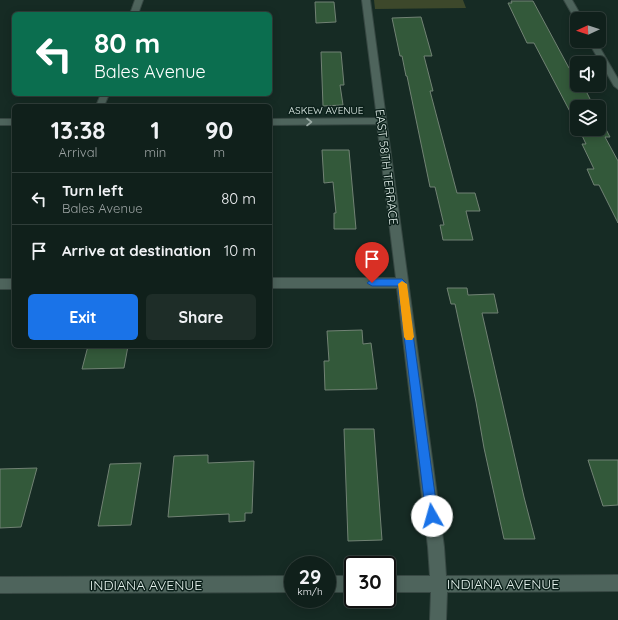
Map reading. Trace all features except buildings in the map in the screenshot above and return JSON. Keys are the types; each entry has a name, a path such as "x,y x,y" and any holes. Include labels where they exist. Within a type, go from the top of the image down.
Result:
{"street":[{"path":"135,12 139,0"},
{"name":"EAST 58TH TERRACE","path":"366,0 436,547 439,584 438,620"},
{"path":"568,0 575,12"},
{"path":"596,48 618,86"},
{"name":"ASKEW AVENUE","path":"272,122 381,121"},
{"path":"0,122 12,122"},
{"path":"272,283 402,283"},
{"path":"0,284 12,284"},
{"name":"INDIANA AVENUE","path":"396,584 618,583"},
{"name":"INDIANA AVENUE","path":"0,585 284,584"}],"green space":[{"path":"374,0 463,0 466,8 375,9"}],"slow traffic":[{"path":"402,284 409,337"}],"route":[{"path":"372,283 402,283 432,516"}]}
